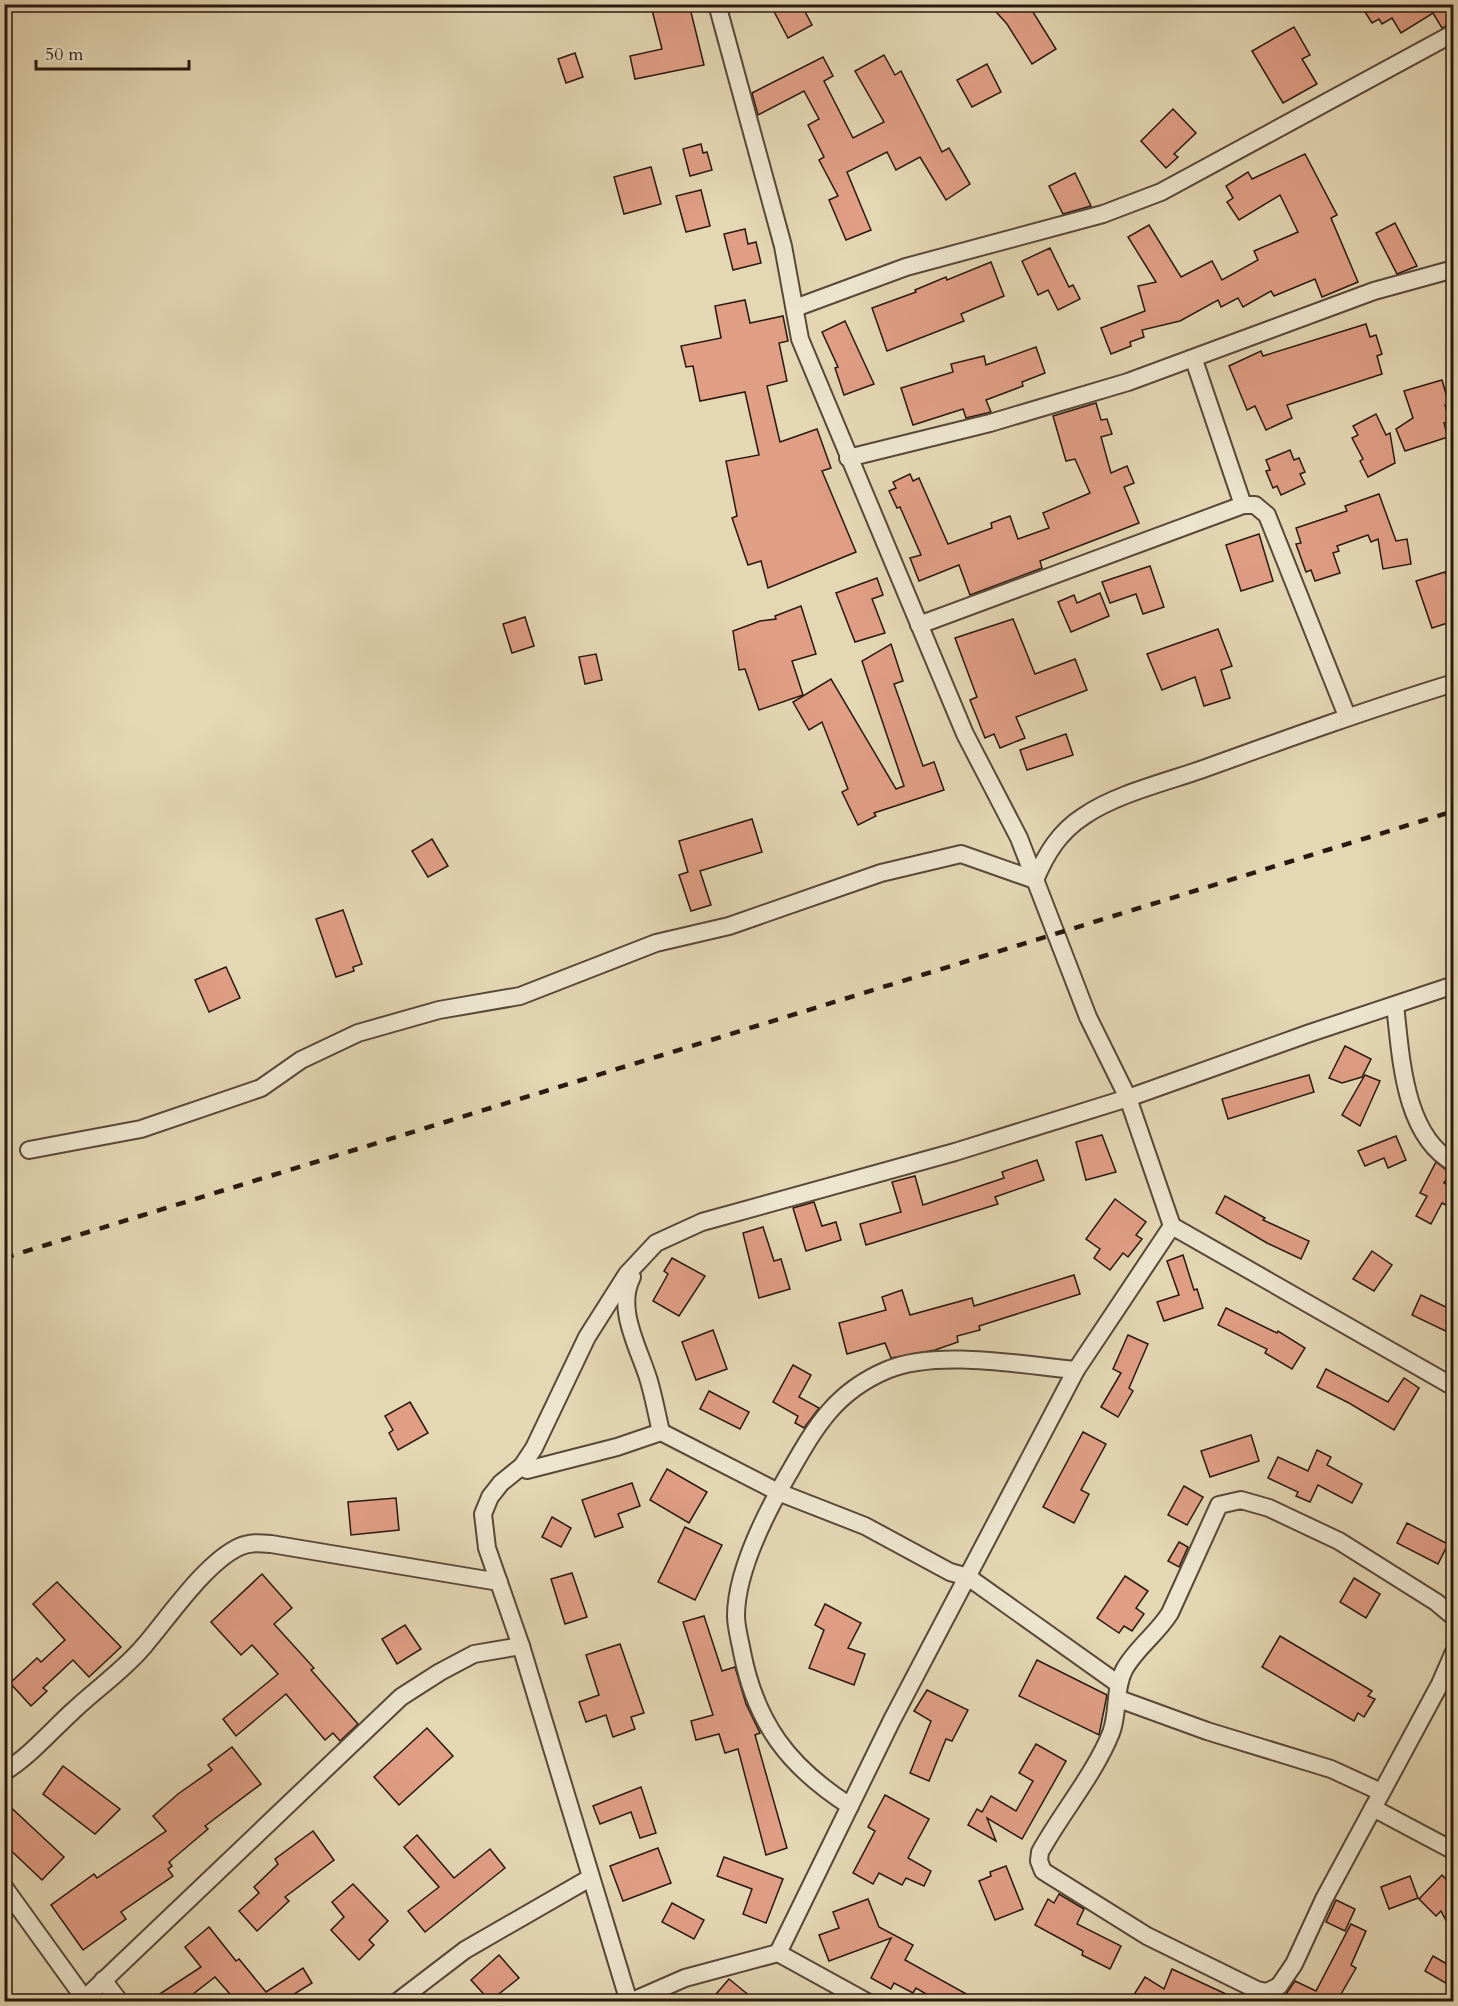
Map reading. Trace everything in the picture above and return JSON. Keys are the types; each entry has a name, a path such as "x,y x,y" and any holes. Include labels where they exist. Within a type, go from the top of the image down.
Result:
{"street":[{"path":"717,4 783,246 800,339 965,734 1019,838 1088,1017 1128,1098 1172,1226 1454,1387"},
{"path":"795,308 906,267 1103,214 1161,192 1454,33"},
{"path":"848,458 990,423 1194,360 1374,291 1454,269"},
{"path":"1194,360 1243,505"},
{"path":"919,625 1243,505 1255,505 1267,515 1347,716"},
{"path":"1035,880 1047,852 1071,826 1086,814 1134,794 1347,716 1454,683"},
{"path":"29,1150 141,1129 261,1088 301,1060 358,1033 439,1010 520,996 656,944 729,926 881,873 961,854 1035,880"},
{"path":"867,2001 778,1953 685,1978 630,2001 590,1878 520,1646 487,1548 483,1514 489,1497 501,1483 522,1466 561,1397 587,1337 627,1274 656,1243 702,1222 943,1155 1128,1098 1454,986"},
{"path":"1395,1005 1405,1086 1416,1118 1430,1141 1454,1162"},
{"path":"778,1953 850,1806 1076,1370 1172,1226"},
{"path":"640,1259 627,1285 626,1297 631,1329 649,1381 662,1432"},
{"path":"850,1806 820,1787 792,1762 770,1732 747,1675 736,1616 746,1562 778,1492 824,1414 849,1391 888,1370 928,1359 1076,1370"},
{"path":"522,1466 527,1470 551,1465 662,1432 778,1492 865,1526 950,1572 968,1576 1118,1691 1207,1731 1331,1769 1381,1792"},
{"path":"1454,1617 1436,1602 1339,1541 1269,1508 1241,1500 1220,1505 1213,1515 1170,1613 1159,1630 1135,1654 1118,1691 1112,1731 1040,1852 1039,1861 1043,1871 1052,1879 1147,1936 1257,1990 1267,1992 1279,1986 1294,1964 1324,1899 1440,1684 1454,1652"},
{"path":"4,1772 17,1764 75,1709 122,1669 143,1647 175,1606 224,1557 239,1547 254,1542 271,1544 499,1582"},
{"path":"4,1887 82,2000 401,1697 474,1654 520,1646"},
{"path":"1372,1808 1454,1851"},
{"path":"397,2001 465,1950 590,1878"},
{"path":"103,1980 120,2001"}],"building":[{"path":"675,4 689,4 704,65 635,79 630,56 662,49 652,10"},
{"path":"770,4 801,4 812,25 788,38"},
{"path":"989,4 1028,4 1056,49 1032,64 1007,24"},
{"path":"1360,4 1454,4 1454,23 1442,28 1433,13 1401,33 1392,18 1382,24 1379,19 1372,23"},
{"path":"1294,27 1310,55 1302,59 1317,84 1283,103 1252,51"},
{"path":"575,53 583,77 566,83 558,59"},
{"path":"884,55 895,75 901,71 942,152 949,148 970,184 946,200 920,157 896,170 887,152 847,172 871,230 846,240 829,200 838,196 819,160 824,157 808,125 819,119 804,91 758,115 752,93 823,57 833,76 824,81 853,138 884,122 855,71"},
{"path":"987,64 1001,92 972,107 957,80"},
{"path":"1173,109 1196,133 1174,154 1178,157 1166,168 1141,141"},
{"path":"701,144 703,153 707,152 712,170 690,176 683,149"},
{"path":"1305,154 1337,215 1331,218 1358,282 1322,297 1315,279 1274,296 1271,291 1243,307 1238,298 1221,307 1218,300 1180,321 1142,330 1144,337 1130,342 1131,346 1111,354 1101,328 1145,311 1138,286 1156,282 1128,237 1149,225 1181,277 1212,261 1222,280 1258,260 1254,251 1298,232 1280,195 1239,220 1227,202 1233,198 1226,186 1248,172 1252,179"},
{"path":"651,167 661,204 624,214 614,177"},
{"path":"1075,173 1091,206 1063,214 1049,186"},
{"path":"701,190 710,226 686,232 676,196"},
{"path":"1395,223 1417,266 1397,274 1376,233"},
{"path":"745,229 748,244 756,242 761,263 733,270 724,234"},
{"path":"1050,248 1069,287 1073,285 1080,299 1058,310 1048,290 1038,295 1022,261"},
{"path":"991,262 1004,296 961,314 964,321 887,351 872,308 916,292 915,290 946,277 947,280"},
{"path":"745,300 750,323 783,316 788,341 779,343 787,381 767,386 780,442 817,429 831,468 822,471 856,552 768,588 761,561 748,565 732,518 737,516 726,461 759,455 745,392 700,401 693,366 686,367 681,346 721,338 715,306"},
{"path":"845,321 874,384 844,395 835,368 838,367 822,332"},
{"path":"1366,324 1370,337 1376,335 1382,354 1377,356 1382,374 1287,405 1292,418 1266,430 1255,406 1247,410 1229,366 1261,351 1263,356"},
{"path":"1036,347 1045,373 1022,382 1023,386 986,400 991,412 966,418 963,409 913,425 901,388 953,372 951,364 984,356 986,365"},
{"path":"1442,380 1449,404 1445,405 1450,421 1444,423 1448,437 1405,451 1396,429 1413,418 1404,391"},
{"path":"1096,403 1101,420 1107,419 1112,434 1101,437 1111,473 1127,466 1134,483 1124,487 1139,523 1040,561 1042,568 970,595 959,565 919,581 910,558 921,555 900,507 897,508 889,491 896,488 893,482 910,474 913,481 919,478 948,544 992,528 991,523 1010,516 1018,539 1049,528 1043,513 1090,493 1075,459 1066,461 1053,416"},
{"path":"1376,414 1386,435 1390,433 1395,463 1368,477 1360,461 1363,459 1352,438 1358,435 1353,426"},
{"path":"1290,450 1294,460 1299,458 1305,472 1300,474 1305,484 1281,495 1277,486 1273,488 1266,471 1270,470 1266,460"},
{"path":"1379,494 1396,541 1407,539 1411,564 1383,569 1378,539 1371,542 1368,535 1337,546 1339,551 1333,553 1340,573 1315,581 1311,570 1306,572 1296,544 1301,543 1296,528 1347,511 1345,506"},
{"path":"1259,534 1273,581 1241,591 1226,545"},
{"path":"1150,566 1164,607 1143,614 1136,594 1110,603 1102,582"},
{"path":"1445,572 1454,597 1454,621 1432,628 1416,581"},
{"path":"877,578 883,595 872,599 885,633 855,642 836,593"},
{"path":"1100,593 1109,616 1071,632 1058,602 1074,595 1077,603"},
{"path":"801,606 816,654 792,661 803,695 759,710 745,669 739,670 733,631 760,621 776,619 775,616"},
{"path":"525,617 534,646 512,653 503,624"},
{"path":"1013,619 1035,674 1075,659 1087,690 1016,717 1025,738 1000,748 994,734 985,738 970,700 977,697 955,638"},
{"path":"1218,629 1232,666 1221,670 1230,698 1204,706 1195,677 1162,690 1147,654"},
{"path":"891,644 903,681 894,684 923,766 934,762 944,790 874,813 876,816 858,825 842,792 848,789 822,722 809,730 793,702 831,679 896,789 904,786 862,661"},
{"path":"596,654 602,680 585,684 579,657"},
{"path":"1066,734 1073,755 1027,770 1020,750"},
{"path":"752,819 762,852 700,871 711,905 691,911 679,875 688,872 679,841"},
{"path":"432,839 448,866 428,877 412,851"},
{"path":"343,910 362,964 353,967 354,971 336,977 316,919"},
{"path":"226,967 240,998 209,1012 195,980"},
{"path":"1345,1046 1371,1059 1362,1077 1342,1083 1329,1078"},
{"path":"1309,1075 1314,1092 1228,1119 1222,1099"},
{"path":"1365,1075 1380,1081 1360,1126 1342,1115"},
{"path":"1102,1135 1116,1172 1086,1180 1076,1142"},
{"path":"1396,1136 1406,1160 1388,1168 1384,1158 1365,1166 1358,1151"},
{"path":"1037,1160 1044,1180 995,1197 998,1204 866,1245 860,1224 901,1212 892,1182 915,1176 923,1205 1004,1178 1002,1172"},
{"path":"1436,1162 1450,1173 1444,1183 1454,1188 1454,1209 1442,1203 1431,1224 1416,1216 1427,1196 1420,1193"},
{"path":"1225,1196 1265,1218 1263,1220 1309,1241 1301,1259 1267,1243 1216,1213"},
{"path":"1115,1199 1146,1222 1136,1235 1142,1239 1128,1257 1123,1253 1110,1270 1094,1258 1100,1249 1086,1239"},
{"path":"814,1202 822,1226 836,1222 841,1240 806,1251 793,1208"},
{"path":"763,1227 774,1261 781,1259 790,1289 759,1298 743,1233"},
{"path":"1372,1251 1392,1265 1374,1291 1353,1279"},
{"path":"1183,1255 1194,1290 1197,1289 1203,1308 1164,1321 1157,1302 1179,1295 1167,1261"},
{"path":"672,1258 705,1276 679,1316 653,1301 668,1274 664,1271"},
{"path":"1074,1275 1080,1294 979,1326 980,1330 957,1336 958,1342 935,1350 891,1358 885,1343 847,1354 839,1323 886,1310 882,1297 902,1290 910,1315 972,1298 974,1306"},
{"path":"1421,1295 1454,1311 1454,1335 1412,1315"},
{"path":"1226,1308 1277,1333 1278,1331 1305,1348 1292,1369 1265,1353 1267,1349 1218,1325"},
{"path":"713,1330 727,1369 696,1380 682,1342"},
{"path":"1128,1335 1148,1344 1129,1388 1133,1391 1118,1417 1101,1407 1121,1373 1113,1369"},
{"path":"793,1365 811,1375 799,1397 819,1408 804,1428 795,1423 798,1416 773,1402"},
{"path":"1326,1369 1388,1402 1404,1378 1419,1388 1394,1430 1317,1387"},
{"path":"709,1391 749,1412 740,1429 700,1409"},
{"path":"410,1402 428,1433 398,1450 389,1433 393,1430 385,1416"},
{"path":"1083,1432 1106,1444 1081,1490 1089,1494 1074,1523 1043,1507"},
{"path":"1251,1435 1259,1461 1210,1477 1201,1451"},
{"path":"1317,1450 1331,1457 1327,1465 1362,1484 1352,1503 1318,1485 1310,1502 1296,1496 1298,1492 1268,1478 1278,1457 1308,1471"},
{"path":"667,1469 707,1492 689,1523 650,1500"},
{"path":"632,1483 640,1506 618,1514 623,1527 595,1537 582,1500"},
{"path":"1184,1486 1203,1497 1187,1525 1168,1515"},
{"path":"396,1498 399,1530 351,1535 348,1502"},
{"path":"552,1517 571,1528 561,1547 542,1537"},
{"path":"1407,1523 1448,1544 1438,1564 1397,1543"},
{"path":"685,1527 722,1545 695,1600 658,1582"},
{"path":"1179,1542 1188,1547 1179,1567 1168,1561"},
{"path":"572,1573 587,1617 565,1624 551,1579"},
{"path":"262,1574 292,1608 274,1624 314,1668 311,1670 358,1724 340,1741 333,1733 325,1740 286,1694 236,1736 223,1719 278,1674 252,1645 241,1655 211,1622"},
{"path":"1125,1576 1148,1591 1136,1608 1144,1614 1132,1631 1124,1626 1119,1633 1097,1618"},
{"path":"1354,1578 1380,1594 1366,1618 1340,1602"},
{"path":"57,1582 121,1647 89,1677 73,1660 43,1688 47,1691 31,1706 10,1683 37,1658 41,1662 65,1640 33,1604"},
{"path":"825,1604 861,1623 848,1648 865,1654 854,1685 809,1668 824,1630 815,1625"},
{"path":"704,1616 722,1671 735,1667 746,1704 760,1733 755,1735 787,1848 766,1855 738,1749 725,1753 719,1734 696,1740 691,1721 713,1715 683,1622"},
{"path":"405,1625 421,1649 397,1664 382,1639"},
{"path":"1280,1636 1372,1691 1368,1696 1375,1699 1364,1717 1358,1713 1354,1721 1262,1667"},
{"path":"620,1644 644,1713 631,1717 635,1729 613,1737 606,1715 586,1722 579,1702 599,1695 586,1655"},
{"path":"1037,1660 1107,1695 1099,1735 1019,1696"},
{"path":"927,1690 968,1710 952,1741 946,1739 929,1781 910,1773 931,1721 914,1711"},
{"path":"427,1728 453,1756 399,1805 374,1777"},
{"path":"1036,1744 1066,1761 1022,1839 987,1818 996,1841 968,1825 977,1809 982,1812 991,1796 1016,1811 1033,1781 1019,1773"},
{"path":"232,1747 261,1784 205,1826 208,1829 169,1862 172,1866 168,1869 173,1876 121,1912 126,1919 83,1950 51,1905 94,1874 97,1878 166,1831 153,1816 178,1794 212,1770 208,1765"},
{"path":"63,1766 120,1809 95,1834 43,1794"},
{"path":"641,1787 656,1833 640,1838 631,1812 600,1824 593,1806"},
{"path":"885,1795 929,1819 908,1858 931,1871 924,1886 906,1878 902,1885 879,1873 873,1884 853,1873 875,1831 868,1827"},
{"path":"4,1801 64,1857 42,1880 4,1844"},
{"path":"313,1831 334,1860 285,1897 289,1901 257,1931 239,1911 259,1893 254,1887 278,1864 275,1859"},
{"path":"417,1835 454,1878 490,1849 505,1868 425,1932 408,1911 439,1887 404,1847"},
{"path":"658,1848 671,1883 623,1901 610,1866"},
{"path":"724,1857 783,1879 766,1923 743,1914 752,1889 717,1876"},
{"path":"1006,1866 1023,1909 995,1920 979,1881 991,1876 990,1872"},
{"path":"1442,1875 1454,1887 1454,1936 1441,1911 1436,1916 1419,1899"},
{"path":"1410,1876 1418,1898 1389,1909 1381,1887"},
{"path":"353,1884 388,1921 369,1940 374,1945 359,1960 331,1930 344,1917 332,1902"},
{"path":"1059,1894 1084,1909 1077,1924 1121,1946 1110,1969 1082,1955 1083,1951 1035,1925 1048,1899 1054,1903"},
{"path":"868,1899 879,1927 913,1945 905,1960 979,2001 938,2001 916,1988 913,1993 894,1983 891,1989 871,1978 891,1938 829,1961 819,1935 839,1928 833,1912"},
{"path":"1336,1900 1355,1909 1345,1931 1326,1922"},
{"path":"672,1903 704,1920 694,1939 662,1922"},
{"path":"1351,1924 1366,1931 1351,1965 1356,1968 1337,2001 1300,2001 1286,1994 1295,1981 1316,1991"},
{"path":"209,1927 236,1961 239,1959 266,1992 303,1968 312,1983 283,2001 236,2001 215,1977 192,1995 196,2001 149,2001 201,1967 185,1947"},
{"path":"499,1955 519,1978 490,2001 471,1980"},
{"path":"1433,1956 1454,1968 1454,1988 1425,1971"},
{"path":"1172,1969 1241,2001 1130,2001 1145,1977 1164,1989"},
{"path":"729,1979 756,2001 710,2001"}],"railway":[{"path":"4,1258 1454,811"}]}
